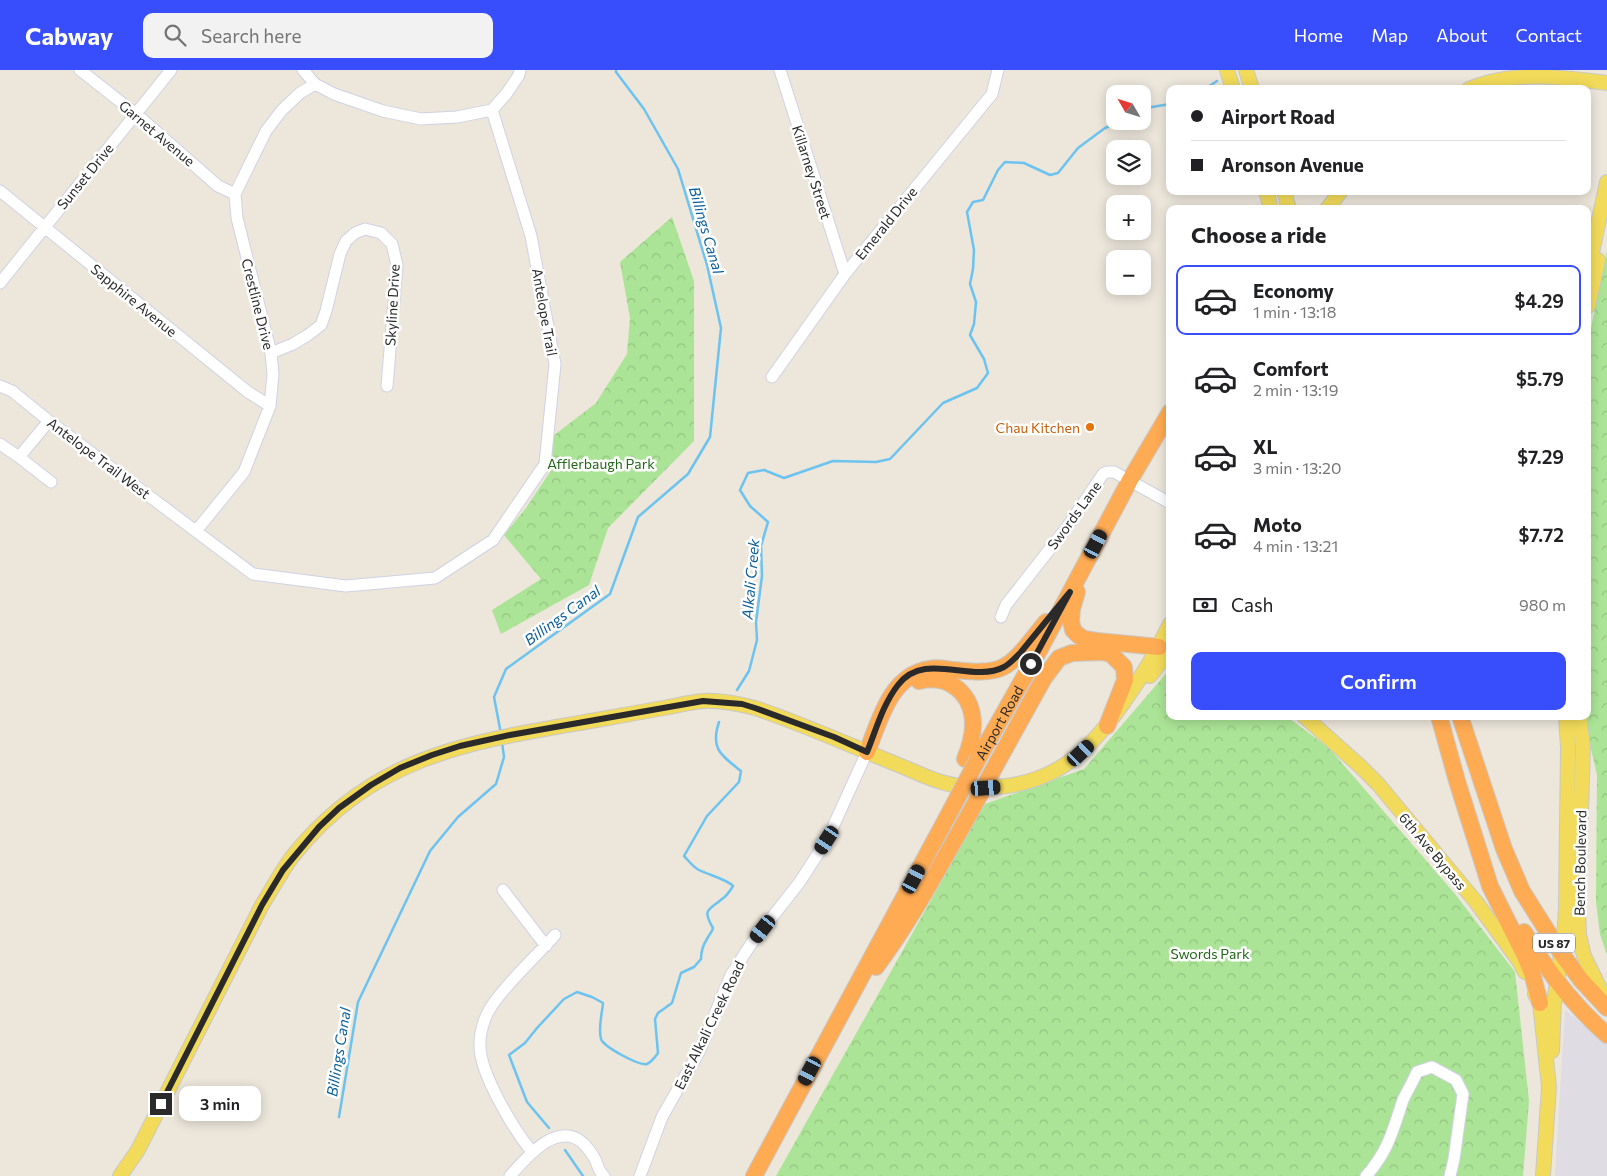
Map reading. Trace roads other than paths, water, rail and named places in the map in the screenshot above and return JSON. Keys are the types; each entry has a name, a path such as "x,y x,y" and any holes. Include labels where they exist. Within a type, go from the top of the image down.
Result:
{"highway":[{"name":"Airport Road","path":"754,1176 951,810 972,759 1070,592 1130,480 1166,419"},
{"path":"1086,562 1072,609 1071,621 1073,630 1084,639 1097,642 1166,651"},
{"path":"867,752 886,705 903,680 916,672 931,668 989,671 1003,667 1021,652 1070,592"},
{"path":"842,1014 889,950 945,857 1044,678 1059,658 1072,653 1091,651 1111,654 1124,667 1125,680 1108,726"},
{"path":"891,696 911,684 934,679 944,681 957,689 969,702 973,726 972,759"},
{"name":"US 87","path":"1440,720 1456,781 1484,866 1498,884 1508,906 1556,981 1578,1008 1607,1035"},
{"name":"US 87","path":"1461,720 1512,870 1534,912 1561,954 1581,980 1607,1008"},
{"path":"1484,866 1490,886 1532,973 1540,1003"}],"main road":[{"path":"1227,70 1232,85"},
{"path":"1246,70 1251,85"},
{"path":"1481,85 1499,79 1533,75 1607,83"},
{"path":"1591,258 1607,182"},
{"path":"1330,205 1338,195"},
{"path":"1591,293 1607,222"},
{"path":"120,1176 138,1150 262,905 283,870 293,856 339,808 371,785 400,768 460,746 510,735 703,701 742,704 772,713 944,783 986,788 1012,786 1047,775 1064,766 1081,753 1108,726 1146,669 1166,651"},
{"name":"6th Ave Bypass","path":"1308,720 1378,784 1476,902 1520,961 1540,1003 1549,1087"},
{"name":"Bench Boulevard","path":"1549,1087 1556,981 1565,926 1568,748 1566,720"},
{"name":"Bench Boulevard","path":"1580,720 1583,747 1578,908 1579,935 1584,956 1607,1004"},
{"path":"1543,1176 1549,1087"}],"street":[{"name":"Garnet Avenue","path":"80,70 136,114 218,186 235,194"},
{"name":"Sunset Drive","path":"0,283 171,70"},
{"path":"303,70 315,84 334,94 383,111 421,119 457,117 492,110 507,94 519,76 520,70"},
{"name":"Killarney Street","path":"780,70 845,274"},
{"name":"Emerald Drive","path":"772,377 845,274 992,94 998,70"},
{"path":"235,194 266,131 282,110 300,93 315,84"},
{"name":"Antelope Trail","path":"196,531 253,574 346,586 435,578 493,540 545,464 555,364 531,236 492,110"},
{"name":"Sapphire Avenue","path":"0,191 248,392 270,406"},
{"name":"Crestline Drive","path":"196,531 244,472 270,406 273,374 271,353 237,218 235,194"},
{"name":"Skyline Drive","path":"271,353 293,344 322,325 340,254 346,241 355,233 366,229 381,233 392,244 397,264 387,386"},
{"name":"Antelope Trail West","path":"0,386 12,391 196,531"},
{"path":"19,457 49,421"},
{"path":"0,444 51,482"},
{"name":"Swords Lane","path":"1001,617 1006,605 1072,521 1103,474 1114,472 1166,501"},
{"name":"East Alkali Creek Road","path":"640,1176 662,1117 700,1050 731,975 751,944 799,883 827,840 867,752"},
{"path":"503,890 546,946"},
{"path":"532,1152 519,1136 496,1096 481,1058 480,1043 490,1008 555,935"},
{"path":"1366,1176 1376,1166 1391,1139 1404,1098 1417,1072 1432,1067 1456,1080 1463,1094 1450,1176"},
{"path":"510,1176 532,1152 548,1140 566,1136 573,1136 584,1144 595,1159 600,1173 604,1176"}],"waterway":[{"name":"Billings Canal","path":"501,734 494,697 506,669 610,594 638,517 688,474 710,437 721,328 707,265 678,169 644,109 616,70"},
{"name":"Alkali Creek","path":"1211,85 1217,81"},
{"name":"Alkali Creek","path":"1151,108 1166,105"},
{"name":"Alkali Creek","path":"737,690 749,671 757,640 756,622 762,576 761,546 768,522 750,506 740,490 748,473 764,470 784,478 833,461 876,462 890,459 943,403 977,388 988,373 984,359 970,335 974,324 976,302 970,284 974,250 967,212 973,202 983,200 998,170 1005,162 1024,163 1050,175 1058,173 1078,148 1106,128"},
{"name":"Alkali Creek","path":"549,1128 527,1102 509,1055 525,1043 564,999 577,992 603,1003 600,1021 601,1039 608,1047 637,1062 643,1064 650,1062 658,1053 655,1019 658,1013 672,1003 681,973 694,967 701,959 703,946 713,928 707,914 708,911 730,892 733,886 726,881 697,869 684,856 707,816 739,782 741,771 719,751 716,739 719,722"},
{"name":"Billings Canal","path":"339,1117 358,1002 430,851 458,817 496,784 504,757 502,742"},
{"name":"Alkali Creek","path":"565,1150 583,1176"}],"place":[{"name":"Chau Kitchen","path":"1090,427"}],"park label":[{"name":"Afflerbaugh Park","path":"601,463"},
{"name":"Swords Park","path":"1210,953"}]}
